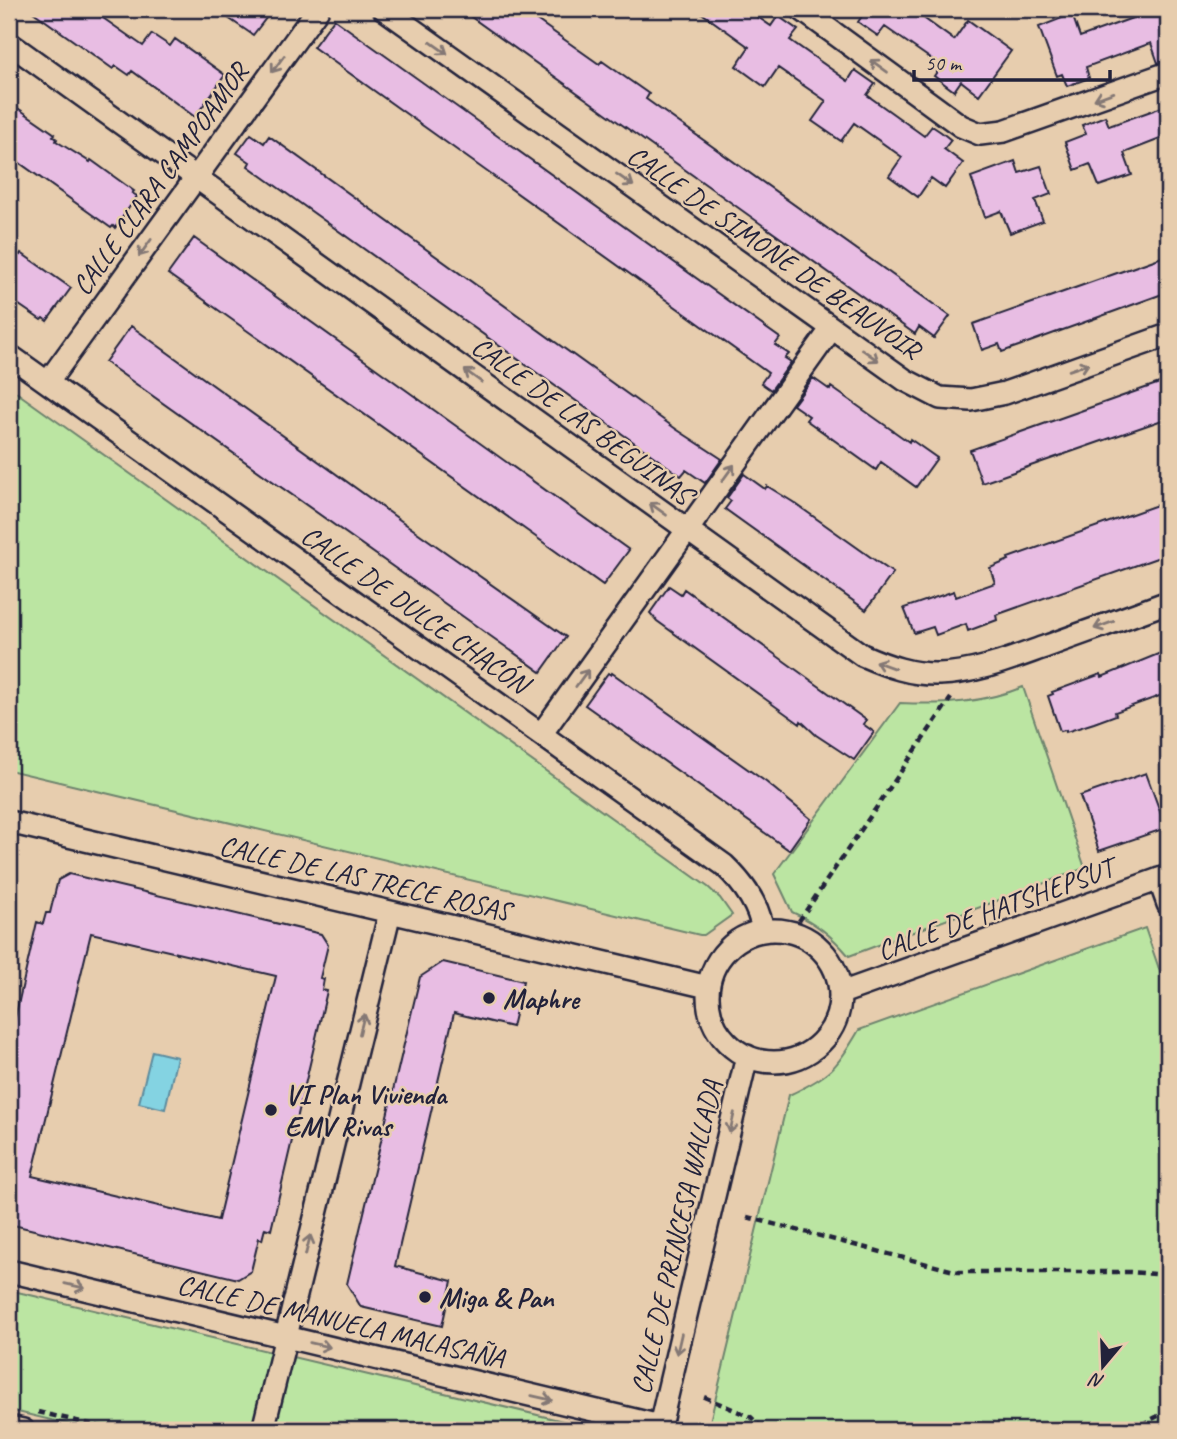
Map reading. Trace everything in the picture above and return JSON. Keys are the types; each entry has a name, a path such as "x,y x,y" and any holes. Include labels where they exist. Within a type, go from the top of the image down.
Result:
{"street":[{"name":"CALLE CLARA CAMPOAMOR","path":"48,382 318,9"},
{"name":"CALLE DE SIMONE DE BEAUVOIR","path":"384,9 905,380 940,398 971,400 1005,393 1168,335"},
{"path":"801,9 961,126 980,134 1004,131 1168,73"},
{"name":"CALLE DE LAS BEGUINAS","path":"9,43 862,655 890,667 915,673 968,671 1016,657 1168,603"},
{"path":"542,733 832,328"},
{"name":"CALLE DE DULCE CHACÓN","path":"9,355 724,865 743,884 761,917 763,930"},
{"name":"CALLE DE LAS TRECE ROSAS","path":"10,829 390,912 708,987"},
{"path":"1164,878 1168,905"},
{"name":"CALLE DE HATSHEPSUT","path":"841,993 1164,878"},
{"path":"263,1430 390,912"},
{"path":"763,930 785,930 807,938 824,952 836,971 841,993 839,1012 832,1030 820,1045 804,1056 785,1061 766,1062 747,1056 730,1045 716,1028 709,1008 708,987 715,967 726,950 743,937 763,930"},
{"name":"CALLE DE PRINCESA WALLADA","path":"659,1428 747,1056"},
{"name":"CALLE DE MANUELA MALASAÑA","path":"9,1270 659,1428"},
{"path":"9,1427 23,1430"}],"path":[{"path":"799,921 951,698"},
{"path":"747,1217 958,1272 1130,1272 1168,1275"},
{"path":"704,1397 751,1418 764,1430"},
{"path":"35,1411 115,1430"},
{"path":"1131,1430 1168,1411"}],"green space":[{"path":"9,387 708,887 732,915 704,935 700,935 9,770"},
{"path":"1023,687 1085,868 849,956 823,931 792,912 774,874 900,703 963,702 993,697"},
{"path":"1145,928 1168,995 1168,1430 708,1430 789,1095 831,1070 845,1054 859,1030"},
{"path":"9,1290 601,1430 93,1430 9,1410"}],"water":[{"path":"152,1051 177,1057 165,1109 139,1103"}],"building":[{"path":"29,9 90,9 143,46 152,34 170,46 175,39 225,75 195,117 132,71 129,75 116,66 113,69"},
{"path":"215,9 273,9 253,35"},
{"path":"460,9 521,9 599,64 602,61 649,94 646,99 950,316 934,338 919,327 915,334"},
{"path":"696,9 746,9 771,26 778,16 798,30 790,40 848,81 855,70 875,84 867,95 924,136 932,126 941,132 951,140 944,149 963,163 945,188 931,178 918,197 889,176 902,157 854,123 841,141 812,121 826,101 778,68 765,87 736,66 749,47"},
{"path":"859,9 911,9 954,40 968,20 1011,51 979,95 961,81 954,91 934,76 941,66 885,27 878,36 858,22 864,13"},
{"path":"1133,9 1168,9 1168,60 1158,63 1151,43 1086,67 1089,78 1067,86 1062,74 1057,76 1039,27 1072,14 1080,37 1135,17"},
{"path":"334,19 780,338 775,345 789,354 785,358 791,362 771,390 761,383 768,373 313,47"},
{"path":"9,102 55,134 53,136 56,141 90,162 91,160 134,191 132,193 137,196 115,228 111,228 10,156"},
{"path":"1168,105 1168,136 1124,153 1132,175 1099,186 1090,164 1075,170 1065,142 1086,134 1082,125 1105,116 1109,126"},
{"path":"251,134 264,143 269,136 676,429 722,459 705,483 686,470 681,476 248,166 250,162 237,153"},
{"path":"1015,161 1019,173 1041,166 1051,194 1035,200 1043,221 1010,233 1001,211 985,217 971,177"},
{"path":"194,238 629,550 603,585 168,274"},
{"path":"17,253 21,253 71,288 47,321 43,318 41,320 9,298 9,267"},
{"path":"1168,255 1168,292 1002,352 999,344 982,350 973,324"},
{"path":"131,326 566,637 541,672 105,362"},
{"path":"813,378 830,390 831,387 909,442 910,439 937,458 916,487 881,462 876,470 806,420 809,416 793,405"},
{"path":"1168,380 1168,418 982,483 970,450"},
{"path":"744,474 765,489 767,486 793,502 893,573 866,610 725,509 731,501 727,498"},
{"path":"1157,505 1168,538 1168,554 996,615 997,620 968,631 966,624 936,635 933,627 914,633 904,608 954,591 956,597 995,583 990,568 1009,560 1008,558"},
{"path":"669,586 681,594 684,589 866,720 863,724 874,732 854,760 657,621 650,613"},
{"path":"1168,650 1168,693 1115,712 1116,715 1094,723 1066,732 1060,731 1048,696 1053,694 1052,692 1101,674 1102,677"},
{"path":"608,673 612,673 766,782 811,819 789,850 585,705"},
{"path":"1146,773 1166,828 1099,851 1080,796"},
{"name":"VI Plan Vivienda EMV Rivas","path":"69,874 321,934 328,945 320,978 324,979 322,990 327,991 271,1230 265,1228 262,1240 259,1238 251,1271 238,1279 9,1224 9,1044 37,922 43,924 46,913 50,913 58,880","holes":["91,933 276,976 218,1220 32,1176"]},
{"path":"443,962 523,981 512,1027 454,1013 395,1266 452,1281 442,1326 361,1307 347,1284 420,977"}],"place":[{"name":"Maphre","path":"489,998"},
{"name":"VI Plan Vivienda EMV Rivas","path":"271,1110"},
{"name":"Miga & Pan","path":"425,1297"}]}
